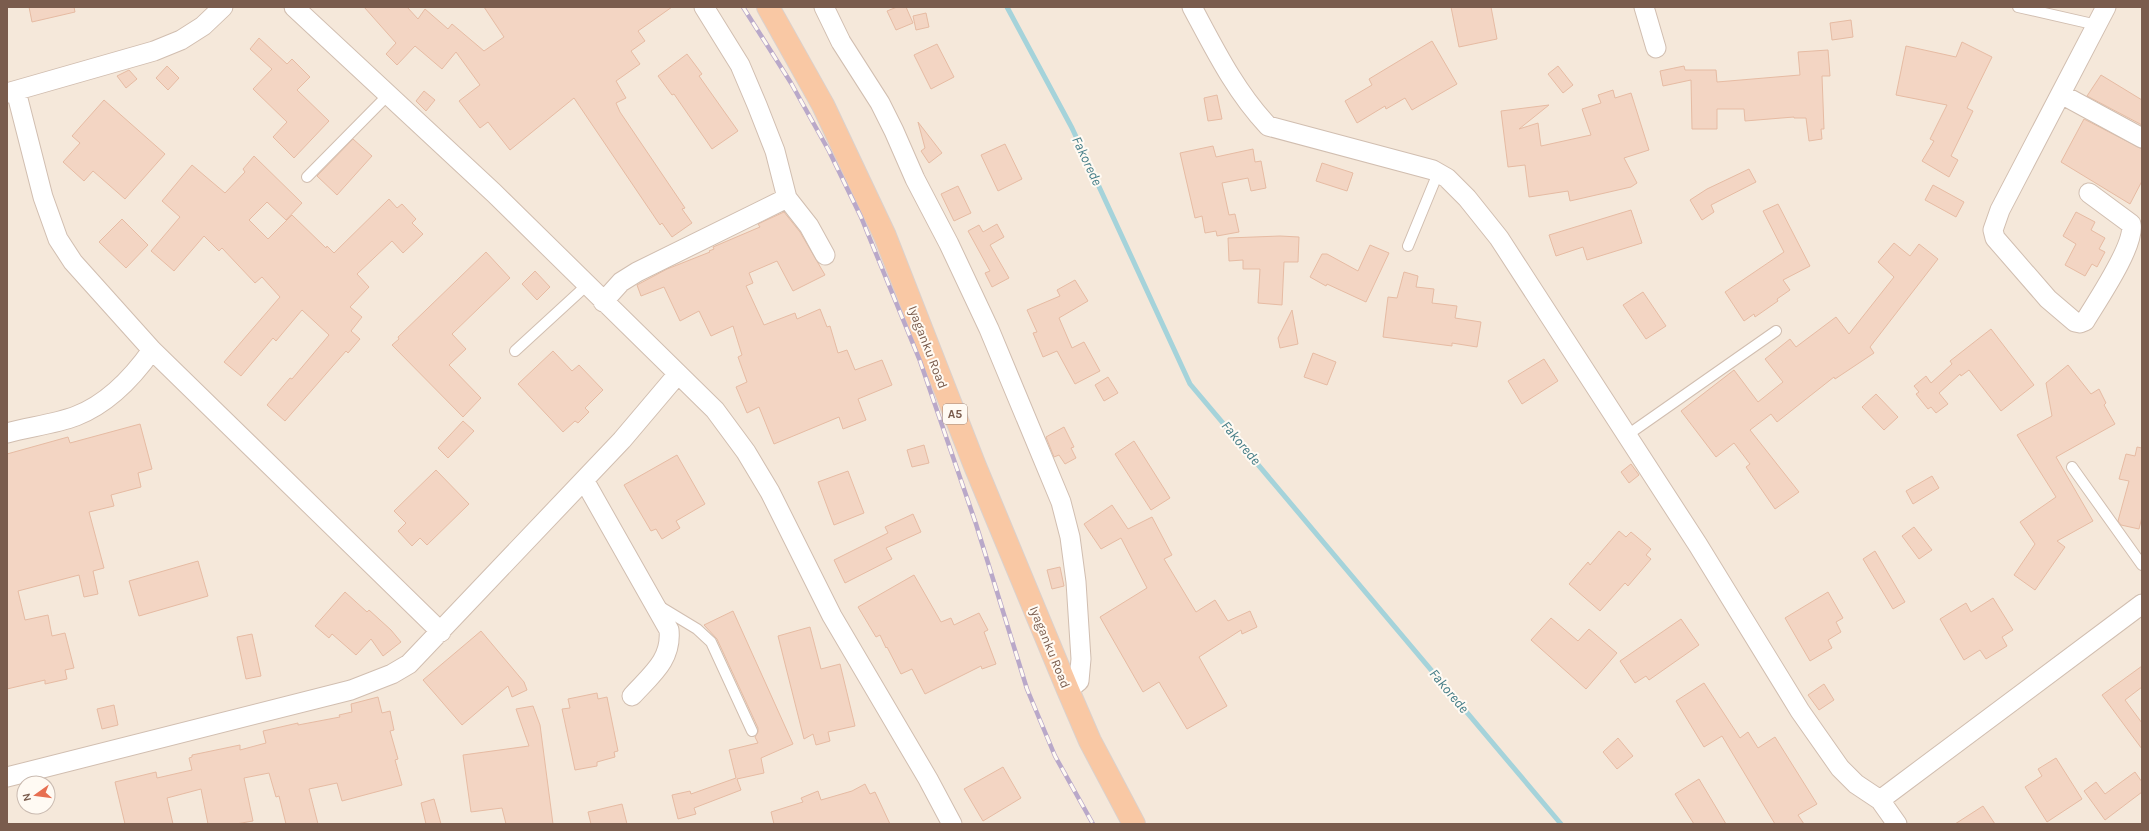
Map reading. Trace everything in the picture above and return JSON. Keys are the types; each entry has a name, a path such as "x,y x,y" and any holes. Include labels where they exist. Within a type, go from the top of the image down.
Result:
{"highway":[{"name":"Iyaganku Road","path":"768,7 823,105 885,236 975,466 1068,690 1090,741 1134,824"}],"street":[{"path":"223,7 203,26 181,40 154,50 12,92 43,197 58,239 73,262 152,350 441,632"},
{"path":"294,7 494,193 677,376 715,410 746,452 794,536 832,616 952,824"},
{"path":"704,7 740,65 752,92 775,151 787,198 809,226 825,254"},
{"path":"824,7 841,42 880,103 894,131 914,179 952,251 989,329 1061,502 1070,537 1076,582 1081,659 1079,682 1068,690"},
{"path":"1192,7 1230,76 1250,107 1268,126 1418,166 1438,173 1447,178 1467,198 1499,238 1555,322 1626,436 1698,546 1800,711 1836,762 1856,784 1880,800 1897,824"},
{"path":"1644,7 1656,48"},
{"path":"2089,193 2131,224 2133,231 2130,241 2104,290 2085,321 2080,323 2075,322 2048,299 1995,238 1993,230 2000,210 2106,7"},
{"path":"2061,94 2142,138"},
{"path":"603,302 621,282 637,272 787,198"},
{"path":"7,433 75,416 91,409 136,372 152,350"},
{"path":"7,777 351,690 392,674 409,664 622,440 677,376"},
{"path":"584,480 656,604 669,630 670,644 666,657 632,696"},
{"path":"1880,800 2142,604"}],"lane":[{"path":"2018,7 2043,10 2097,25"},
{"path":"307,177 388,95"},
{"path":"1408,246 1438,173"},
{"path":"515,351 587,285"},
{"path":"1626,436 1776,331"},
{"path":"2072,467 2142,565"},
{"path":"656,604 697,629 711,642 752,732"}],"shaded area":[{"path":"7,7 2142,7 2142,824 7,824"}],"building":[{"path":"29,7 74,7 75,12 32,22"},
{"path":"364,7 407,7 418,19 425,9 448,29 452,24 484,51 504,37 484,7 672,7 638,31 645,41 631,51 640,64 616,81 626,98 616,103 620,112 685,208 682,209 692,223 672,237 662,223 660,225 574,98 510,150 488,122 480,128 459,101 480,85 456,52 442,69 415,46 397,65 386,54 396,43"},
{"path":"897,7 906,7 913,23 896,30 887,11"},
{"path":"1451,7 1491,7 1497,39 1459,47"},
{"path":"926,13 929,27 916,30 913,16"},
{"path":"1851,20 1853,37 1832,40 1830,23"},
{"path":"259,38 287,64 292,59 310,77 297,90 329,121 294,158 273,137 287,122 253,89 272,69 250,49"},
{"path":"1432,41 1457,84 1412,110 1405,98 1386,109 1385,106 1357,123 1345,101 1372,85 1369,79"},
{"path":"1962,42 1992,57 1967,108 1973,111 1951,156 1958,160 1949,177 1922,161 1934,141 1930,139 1947,105 1896,95 1906,46 1956,57"},
{"path":"937,44 954,77 931,89 914,55"},
{"path":"1828,50 1830,76 1822,76 1824,129 1821,129 1822,139 1809,141 1806,118 1794,117 1745,121 1744,109 1717,109 1717,129 1692,129 1691,80 1663,86 1660,71 1684,66 1685,70 1716,70 1717,82 1800,75 1798,52"},
{"path":"687,54 702,74 699,76 738,131 712,149 674,94 672,95 658,76"},
{"path":"167,66 179,78 168,90 156,78"},
{"path":"1558,66 1573,85 1563,93 1548,74"},
{"path":"129,70 137,79 126,88 117,76"},
{"path":"2101,75 2142,100 2142,125 2087,96"},
{"path":"1613,90 1615,98 1631,93 1649,150 1624,158 1637,183 1631,187 1570,201 1568,191 1529,197 1525,165 1508,167 1501,111 1549,105 1519,129 1538,123 1541,146 1591,135 1582,109 1601,103 1598,95"},
{"path":"424,91 435,100 426,111 416,101"},
{"path":"1217,95 1222,119 1208,121 1204,98"},
{"path":"104,100 165,154 125,199 93,171 84,181 63,162 80,143 72,136"},
{"path":"2084,119 2142,149 2142,181 2130,204 2061,162"},
{"path":"918,122 942,153 929,163 921,151 925,148"},
{"path":"353,139 372,156 337,195 317,176"},
{"path":"1005,144 1022,179 998,191 981,155"},
{"path":"1213,146 1216,157 1253,149 1255,162 1261,161 1266,188 1251,191 1248,178 1222,183 1229,215 1235,214 1239,232 1217,236 1216,231 1205,233 1202,216 1195,218 1180,153"},
{"path":"254,156 302,203 286,220 267,202 249,220 268,239 292,215 326,248 327,246 334,253 389,199 397,208 402,204 416,219 412,223 423,234 403,253 392,241 357,274 369,287 350,307 362,317 351,331 360,339 348,353 346,351 285,421 267,405 290,378 292,379 329,335 302,310 276,341 273,338 241,376 224,362 280,297 262,277 255,283 222,248 219,251 204,236 174,271 151,251 180,217 162,201 192,165 225,193 245,172 243,169"},
{"path":"1322,163 1353,173 1347,191 1316,181"},
{"path":"1749,169 1756,182 1711,205 1714,212 1702,220 1690,200 1707,189"},
{"path":"1933,185 1964,202 1956,217 1925,200"},
{"path":"958,186 971,213 954,221 941,194"},
{"path":"1778,204 1810,266 1783,280 1790,290 1777,299 1778,301 1755,317 1754,314 1744,321 1725,292 1784,252 1763,211"},
{"path":"1631,210 1642,243 1587,260 1583,247 1556,256 1549,235"},
{"path":"784,212 800,232 825,275 793,291 777,261 749,273 753,283 746,286 764,325 795,313 797,319 820,309 827,327 830,326 838,353 847,350 855,370 882,360 892,385 858,399 866,420 843,429 839,417 774,444 759,407 747,413 736,387 747,382 738,357 742,355 733,326 711,336 699,311 680,321 664,287 641,296 637,285 667,269 710,252 709,251 714,249 713,247 760,227 758,224"},
{"path":"2076,212 2095,222 2091,230 2105,238 2099,249 2105,252 2097,267 2092,264 2085,276 2065,265 2076,244 2063,236"},
{"path":"122,219 148,245 126,268 99,242"},
{"path":"997,224 1004,237 990,245 1009,278 992,287 985,273 990,271 968,231 979,225 983,232"},
{"path":"1280,236 1299,237 1298,262 1284,262 1282,305 1258,303 1260,269 1243,269 1243,260 1229,261 1228,238"},
{"path":"1894,243 1910,256 1919,244 1938,259 1870,347 1874,353 1835,379 1834,377 1777,422 1771,414 1750,430 1799,492 1775,509 1746,467 1750,464 1734,443 1716,457 1681,411 1734,370 1758,402 1783,382 1765,359 1790,339 1796,347 1836,317 1849,334 1894,277 1878,262"},
{"path":"1370,245 1389,253 1366,302 1327,284 1326,286 1310,277 1322,254 1327,254 1358,271"},
{"path":"486,252 510,278 452,334 466,349 449,365 481,398 463,417 392,345 399,339 398,337"},
{"path":"535,271 550,287 537,300 522,284"},
{"path":"1404,272 1418,276 1416,287 1434,289 1432,303 1457,306 1455,318 1481,322 1477,347 1452,343 1452,346 1383,337 1388,297 1397,298"},
{"path":"1075,280 1088,301 1059,318 1072,348 1084,342 1100,371 1075,384 1057,351 1043,357 1033,333 1037,332 1027,310 1060,296 1057,290"},
{"path":"1643,292 1666,326 1646,339 1623,305"},
{"path":"1292,310 1298,344 1280,348 1278,338"},
{"path":"1991,329 2034,385 2001,411 1969,370 1961,376 1960,374 1939,393 1948,404 1936,413 1931,407 1928,409 1916,394 1919,392 1914,386 1926,376 1931,383 1952,364 1950,361"},
{"path":"553,351 572,371 579,365 603,390 585,408 589,412 578,423 575,421 563,432 518,384"},
{"path":"1313,353 1336,362 1327,385 1304,377"},
{"path":"1544,359 1558,381 1522,404 1508,381"},
{"path":"2068,365 2091,394 2099,389 2106,403 2104,405 2115,424 2056,457 2093,521 2057,541 2065,547 2035,590 2014,575 2035,544 2020,522 2056,497 2017,435 2052,416 2046,383"},
{"path":"1108,377 1118,393 1104,401 1095,385"},
{"path":"1876,394 1898,417 1884,430 1862,407"},
{"path":"463,421 474,431 448,458 438,448"},
{"path":"140,424 152,469 138,473 141,487 111,495 114,506 89,512 104,568 93,571 98,594 84,597 79,575 18,591 25,620 48,615 52,636 65,633 74,668 65,670 67,679 45,684 45,680 7,689 7,454 68,437 70,443"},
{"path":"1064,427 1074,447 1071,448 1076,458 1065,464 1059,455 1054,457 1046,437"},
{"path":"1134,441 1170,498 1151,510 1115,454"},
{"path":"924,445 929,463 912,467 907,450"},
{"path":"2137,447 2142,448 2142,517 2139,529 2121,525 2118,521 2129,481 2119,479 2126,454 2135,456"},
{"path":"677,455 705,504 676,521 680,528 662,539 656,529 651,531 624,485"},
{"path":"1631,464 1639,475 1629,483 1621,472"},
{"path":"436,470 469,504 427,545 420,538 412,546 398,531 406,523 394,511"},
{"path":"848,471 864,513 834,525 818,482"},
{"path":"1932,476 1939,488 1913,504 1906,491"},
{"path":"1112,505 1128,529 1152,517 1172,555 1164,559 1196,612 1215,600 1228,621 1250,611 1257,627 1242,634 1241,630 1199,657 1227,706 1187,729 1159,682 1143,692 1100,617 1147,588 1121,538 1101,549 1084,524"},
{"path":"913,514 921,532 886,548 892,559 845,583 834,560 888,533 885,527"},
{"path":"1914,527 1932,550 1919,559 1902,536"},
{"path":"1619,531 1626,537 1631,532 1651,549 1646,555 1651,559 1628,586 1625,583 1600,611 1569,584 1588,562 1590,565"},
{"path":"1875,551 1905,602 1893,609 1863,559"},
{"path":"198,561 208,596 139,616 129,581"},
{"path":"1060,567 1064,586 1052,589 1047,570"},
{"path":"914,575 941,622 951,618 954,625 979,613 988,630 984,632 996,664 982,669 981,666 925,694 912,669 901,674 880,635 876,637 858,607"},
{"path":"345,592 367,612 369,610 391,630 401,642 383,656 371,639 356,655 332,634 329,638 315,626"},
{"path":"1828,592 1843,618 1836,622 1841,632 1828,640 1832,648 1810,661 1785,618"},
{"path":"1993,598 2013,630 2002,637 2007,646 1986,659 1980,650 1964,660 1940,619 1966,603 1971,612"},
{"path":"733,611 793,744 761,758 764,773 737,779 741,790 694,808 696,814 678,819 672,795 690,791 691,794 736,778 729,750 758,743 755,737 758,732 758,728 717,639 704,625"},
{"path":"1551,618 1578,641 1589,629 1617,653 1586,689 1531,640"},
{"path":"1681,619 1699,645 1649,680 1646,676 1635,683 1620,661"},
{"path":"810,627 821,669 840,664 855,726 828,732 830,741 816,745 813,734 804,739 778,636"},
{"path":"481,631 524,682 527,690 512,697 508,686 462,725 423,680"},
{"path":"252,634 261,676 246,679 237,637"},
{"path":"2142,666 2142,687 2125,700 2142,723 2142,749 2102,695"},
{"path":"1704,683 1740,738 1748,732 1758,748 1775,737 1817,804 1798,815 1804,824 1775,824 1722,736 1704,747 1676,701"},
{"path":"1824,684 1834,700 1819,710 1808,695"},
{"path":"597,693 598,699 607,697 618,751 614,752 615,757 597,762 597,766 575,770 562,709 570,708 568,699"},
{"path":"378,697 382,713 390,711 394,730 390,731 398,759 395,760 402,785 342,801 337,783 309,789 318,824 286,824 279,796 276,797 269,773 244,778 253,821 236,824 208,824 201,789 167,798 173,824 125,824 115,782 156,772 157,778 192,770 189,758 192,757 192,755 240,745 240,750 266,743 263,731 298,723 298,725 340,717 339,715 352,712 351,704"},
{"path":"114,705 118,725 102,729 97,709"},
{"path":"533,706 540,725 553,824 506,824 502,808 471,812 463,755 529,746 516,709"},
{"path":"1618,738 1633,756 1617,769 1603,752"},
{"path":"2056,758 2082,799 2047,822 2025,787 2042,776 2038,769"},
{"path":"1003,767 1021,798 983,821 964,789"},
{"path":"2135,772 2142,782 2142,792 2105,820 2084,791 2096,782 2105,794"},
{"path":"1699,779 1726,824 1694,824 1675,794"},
{"path":"865,784 870,794 875,792 890,824 774,824 771,812 803,802 801,798 818,791 821,800 852,791"},
{"path":"434,799 441,824 426,824 421,803"},
{"path":"622,804 627,824 591,824 588,812"},
{"path":"1983,806 1995,824 1955,824"}],"waterway":[{"name":"Fakorede","path":"1007,7 1072,128 1190,384 1561,824"}],"railway":[{"path":"743,7 791,83 829,151 861,217 920,361 976,524 1027,689 1055,756 1093,824"}]}
